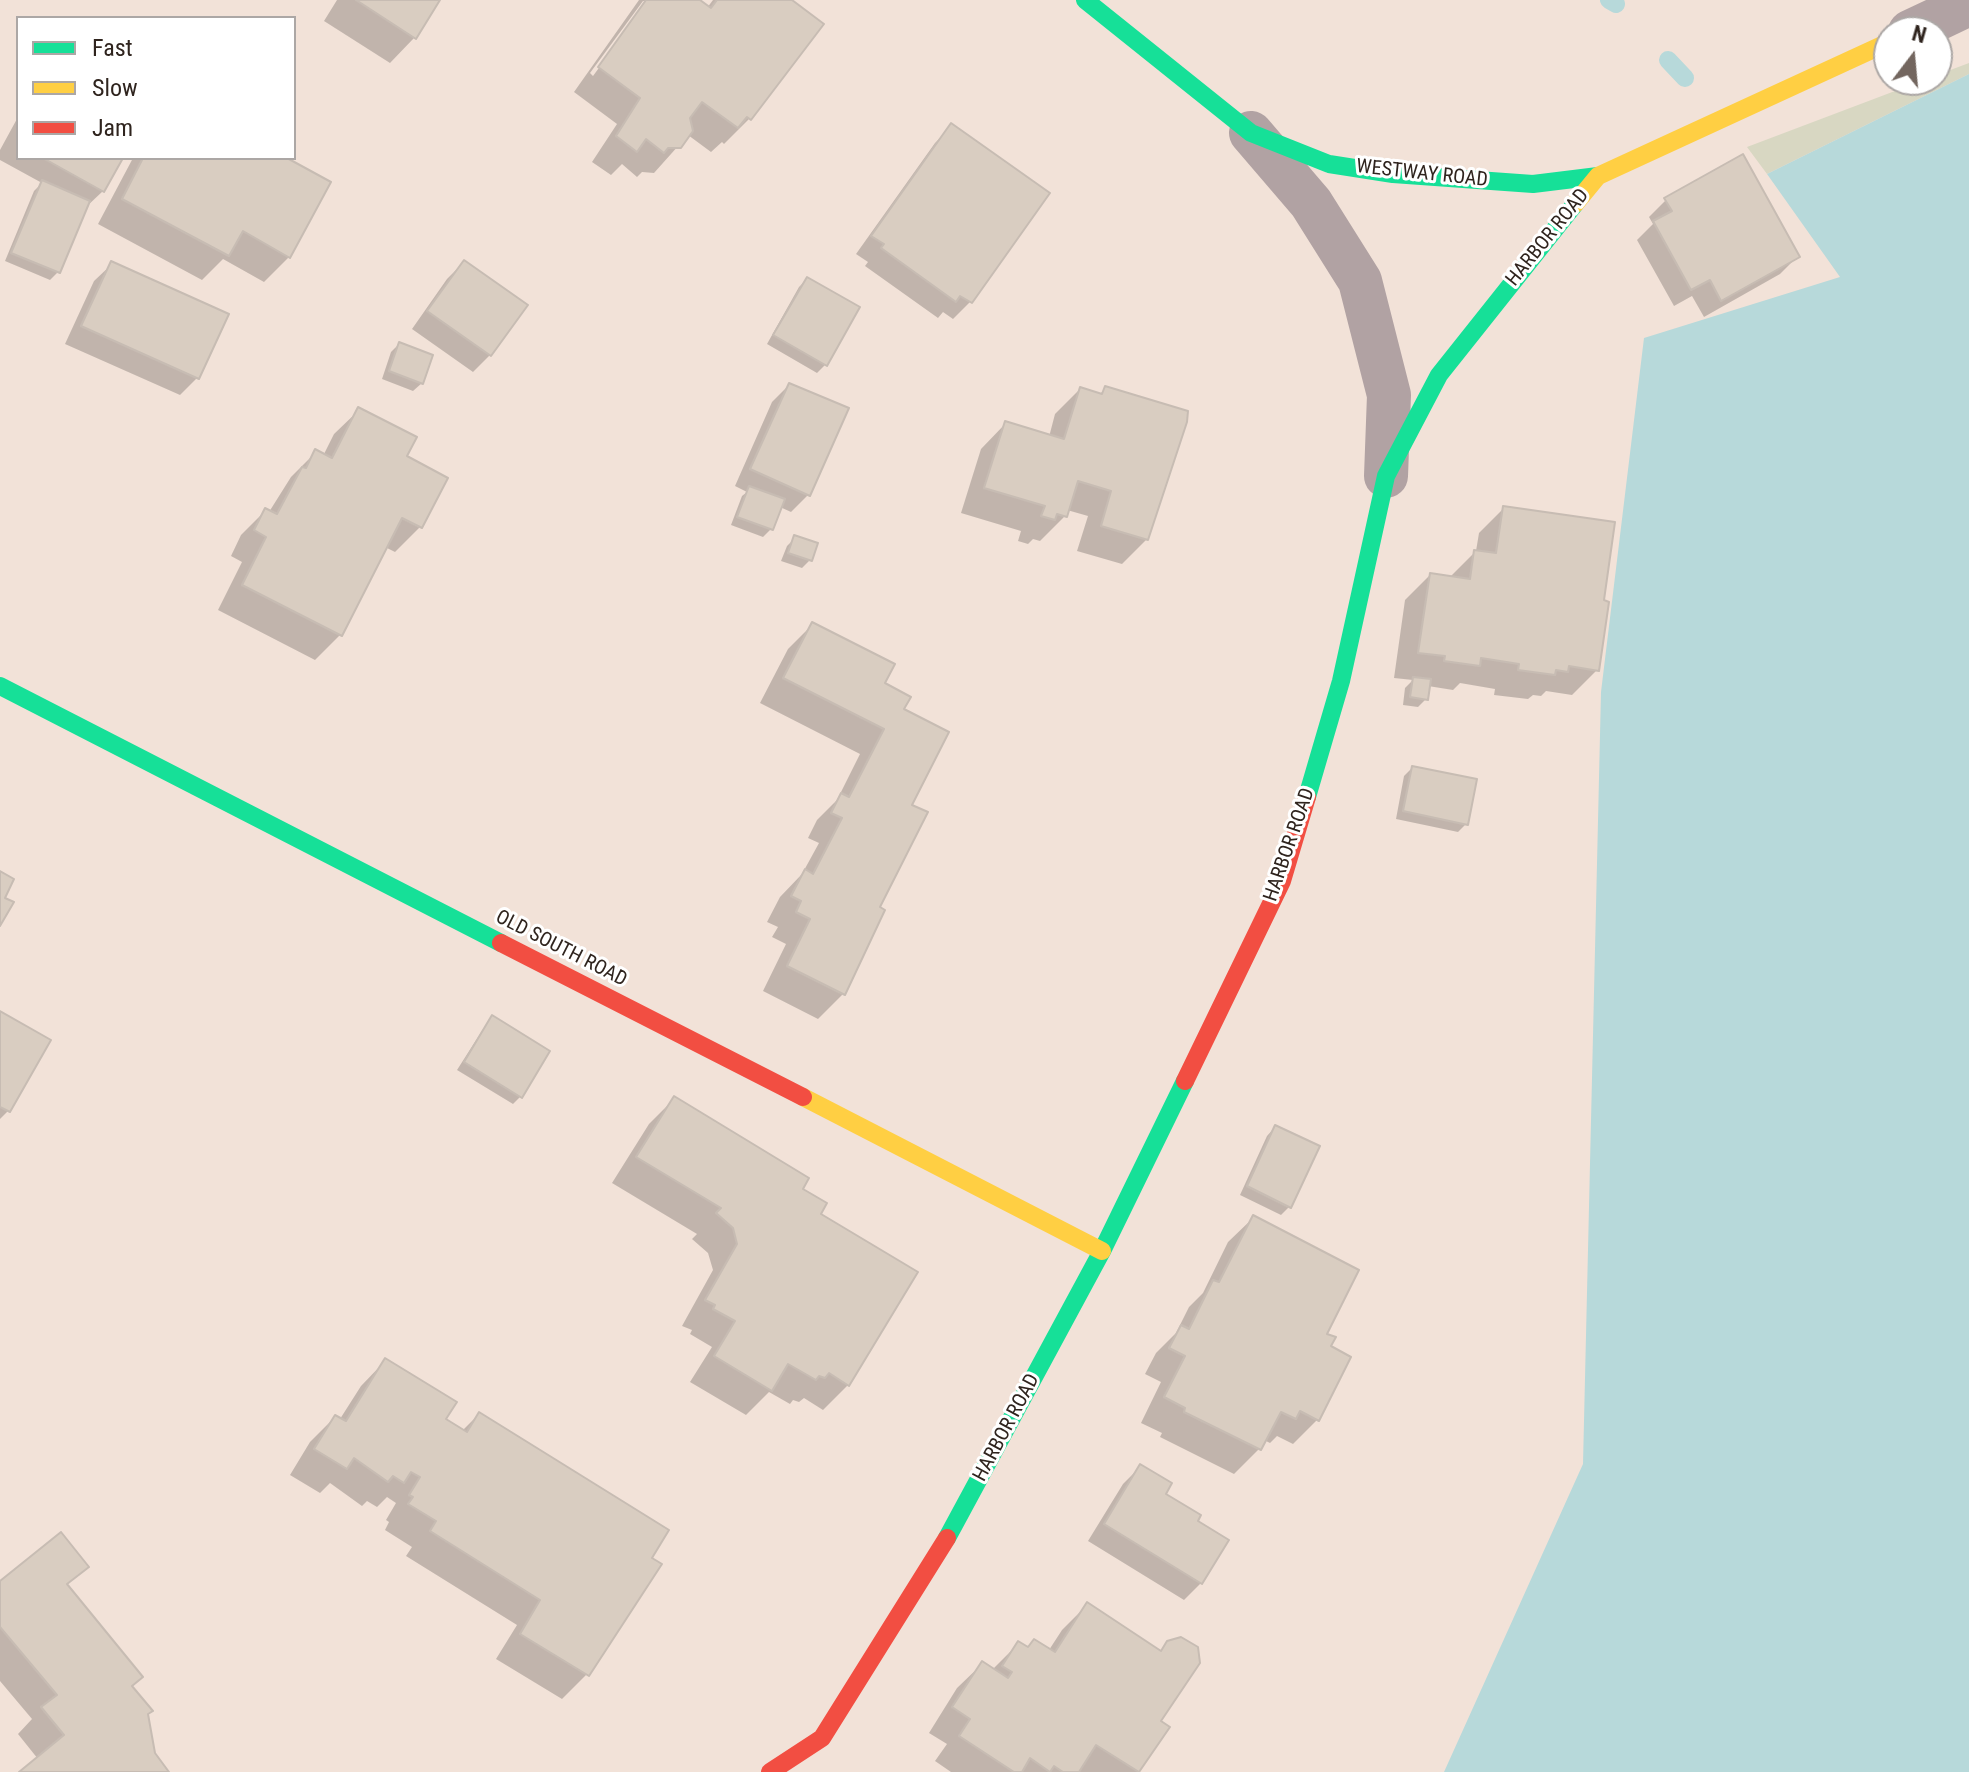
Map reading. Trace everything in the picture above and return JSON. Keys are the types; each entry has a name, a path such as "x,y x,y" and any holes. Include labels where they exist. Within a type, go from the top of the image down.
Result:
{"street":[{"name":"WESTWAY ROAD","path":"1085,0 1251,133 1311,203 1360,281 1389,395 1386,476"},
{"path":"1944,16 1969,4"},
{"name":"HARBOR ROAD","path":"770,1772 822,1738 936,1559 1102,1251 1282,881 1341,681 1386,476 1439,375 1598,176 1873,49"},
{"name":"WESTWAY ROAD","path":"1251,133 1329,164 1393,174 1533,184 1598,176"},
{"name":"OLD SOUTH ROAD","path":"0,686 1102,1251"}],"green space":[{"path":"1969,63 1969,74 1953,82 1953,69"},
{"path":"1882,96 1925,96 1767,174 1747,147"}],"water":[{"path":"1969,74 1969,1772 1444,1772 1583,1464 1601,692 1644,338 1840,277 1767,174 1925,96 1953,96 1953,82"}],"building":[{"path":"356,0 440,0 416,39"},
{"path":"646,0 700,0 711,8 717,0 792,0 824,24 751,120 747,117 738,128 702,102 690,118 693,131 681,148 668,148 664,153 646,139 637,152 616,136 640,98 598,67"},
{"path":"951,123 1050,193 972,303 960,296 956,302 881,248 884,244 871,236"},
{"path":"1743,154 1800,257 1721,301 1710,280 1691,290 1653,221 1672,211 1664,198"},
{"path":"47,160 122,160 104,192"},
{"path":"142,160 291,160 331,182 290,258 243,231 229,256 122,199"},
{"path":"42,180 90,201 60,273 11,253"},
{"path":"464,260 528,305 491,356 427,311"},
{"path":"111,261 229,314 199,379 81,326"},
{"path":"807,277 860,307 827,366 773,335"},
{"path":"399,342 433,355 423,384 389,371"},
{"path":"789,383 849,408 810,496 750,469"},
{"path":"1105,386 1188,411 1148,540 1101,526 1111,491 1078,481 1067,517 1057,514 1055,520 1041,516 1045,506 984,488 1005,421 1064,439 1080,387 1102,394"},
{"path":"358,407 417,437 407,456 448,478 422,528 402,518 342,636 242,585 266,537 254,530 265,508 277,514 315,449 332,458"},
{"path":"749,486 785,499 773,530 737,517"},
{"path":"1503,506 1615,522 1604,600 1609,602 1599,671 1569,666 1568,672 1556,670 1555,675 1518,670 1519,664 1481,658 1480,666 1444,661 1445,656 1418,653 1430,573 1470,579 1474,550 1496,553"},
{"path":"794,535 818,543 812,561 788,553"},
{"path":"812,622 895,664 885,683 911,697 904,709 949,732 912,805 928,812 880,907 885,910 845,995 787,966 810,919 796,912 801,901 791,896 805,869 813,874 842,818 831,813 841,793 849,797 884,729 783,678"},
{"path":"1413,677 1431,679 1428,700 1410,697"},
{"path":"1412,766 1477,779 1468,825 1403,811"},
{"path":"0,871 14,879 5,898 14,902 0,926"},
{"path":"0,1011 51,1040 10,1112 0,1107"},
{"path":"492,1015 550,1051 522,1098 464,1062"},
{"path":"674,1096 809,1178 803,1189 827,1203 821,1214 918,1272 849,1386 829,1373 825,1378 819,1376 816,1380 788,1364 772,1391 714,1356 735,1321 713,1309 715,1305 705,1300 737,1244 733,1228 716,1213 721,1208 636,1157"},
{"path":"1275,1125 1320,1146 1291,1208 1247,1186"},
{"path":"1253,1215 1359,1270 1327,1334 1336,1337 1331,1346 1351,1357 1319,1421 1300,1411 1296,1419 1281,1412 1261,1450 1184,1412 1185,1408 1164,1397 1185,1356 1169,1348 1181,1325 1189,1329 1213,1280 1219,1282"},
{"path":"385,1358 457,1402 446,1419 467,1432 479,1412 669,1530 652,1558 662,1564 589,1676 520,1634 540,1600 430,1531 436,1521 408,1504 413,1497 409,1495 420,1477 411,1472 404,1483 393,1476 388,1482 354,1458 347,1469 314,1449 335,1415 346,1421"},
{"path":"1140,1464 1172,1483 1166,1494 1201,1515 1198,1521 1229,1540 1202,1584 1104,1524"},
{"path":"61,1532 89,1567 67,1584 143,1677 132,1686 153,1711 148,1714 155,1753 169,1772 19,1772 64,1735 41,1707 57,1695 0,1627 0,1581"},
{"path":"1087,1602 1161,1651 1167,1641 1181,1637 1198,1647 1200,1663 1161,1721 1170,1727 1139,1772 1096,1745 1079,1772 1063,1772 1054,1766 1050,1772 1030,1758 1022,1772 1014,1772 959,1736 970,1719 952,1707 982,1661 1008,1678 1012,1672 1002,1666 1018,1641 1028,1647 1034,1639 1055,1652"}],"waterway":[{"path":"1609,0 1616,4"},
{"path":"1668,60 1685,78"}],"traffic: fast":[{"path":"1085,0 1251,133 1329,164 1393,174 1533,184 1598,176"},
{"path":"1307,797 1341,681 1386,476 1439,375 1575,204"},
{"path":"0,686 501,943"},
{"path":"947,1538 1102,1251 1185,1081"}],"traffic: slow":[{"path":"1575,204 1598,176 1873,49"},
{"path":"803,1097 1102,1251"}],"traffic: jam":[{"path":"1185,1081 1282,881 1307,797"},
{"path":"501,943 803,1097"},
{"path":"770,1772 822,1738 947,1538"}]}
